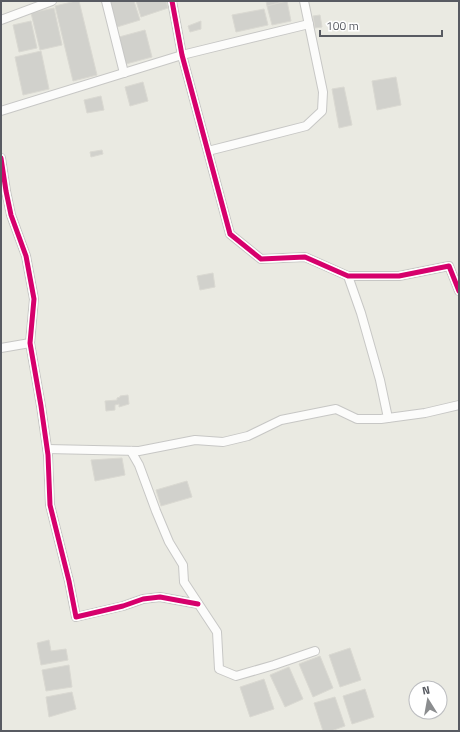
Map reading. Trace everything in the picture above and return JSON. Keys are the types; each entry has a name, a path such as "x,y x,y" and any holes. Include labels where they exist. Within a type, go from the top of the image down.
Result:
{"street":[{"path":"1,20 52,1"},
{"path":"106,1 124,73"},
{"path":"172,1 182,55 230,234 261,259 304,257 348,276 399,276 449,266 459,291"},
{"path":"208,151 306,126 322,111 323,92 304,1"},
{"path":"1,111 182,55 309,24"},
{"path":"1,158 11,215 26,256 34,299 30,343 47,449 50,505 69,581 76,617 123,606 143,599 160,597 198,604"},
{"path":"348,276 361,313 380,380 388,418"},
{"path":"1,348 30,343"},
{"path":"47,449 139,451 195,440 223,442 248,436 281,420 336,409 357,419 381,419 425,413 459,405"},
{"path":"131,451 139,465 169,542 183,565 184,582 217,632 218,669 236,676 315,651"}],"building":[{"path":"79,1 97,75 73,81 55,6"},
{"path":"109,1 134,1 140,20 117,27"},
{"path":"136,1 166,1 168,8 141,17"},
{"path":"266,1 287,1 267,6"},
{"path":"287,1 291,21 272,25 267,6"},
{"path":"54,8 62,45 40,50 31,13"},
{"path":"264,9 268,25 236,32 232,15"},
{"path":"320,15 322,27 315,28 313,16"},
{"path":"31,21 37,48 19,52 13,25"},
{"path":"201,21 201,29 190,32 188,26"},
{"path":"145,30 152,57 126,64 119,37"},
{"path":"41,51 49,89 23,95 15,57"},
{"path":"396,77 401,105 377,110 372,81"},
{"path":"143,82 148,101 130,106 125,87"},
{"path":"344,87 352,125 339,128 332,89"},
{"path":"101,96 104,110 87,113 84,100"},
{"path":"102,150 103,154 91,157 90,152"},
{"path":"213,273 215,287 200,290 197,276"},
{"path":"128,395 129,404 119,407 119,404 115,405 115,410 106,411 105,401 117,400 120,396"},
{"path":"122,458 125,475 95,481 91,460"},
{"path":"187,481 192,497 161,506 156,490"},
{"path":"49,640 51,651 66,649 68,660 41,665 37,643"},
{"path":"350,648 361,680 340,687 329,655"},
{"path":"320,656 333,688 313,697 299,664"},
{"path":"69,665 72,687 46,691 42,670"},
{"path":"289,667 303,699 285,707 270,675"},
{"path":"264,679 274,709 250,717 240,687"},
{"path":"365,689 374,717 352,724 343,696"},
{"path":"72,692 76,709 49,717 46,697"},
{"path":"335,697 345,726 331,731 323,731 314,703"}],"cycle path":[{"path":"172,1 182,55 230,234 261,259 305,257 348,276 399,276 449,266 459,291"},
{"path":"1,158 11,215 26,256 34,299 30,343 48,455 50,505 69,581 76,617 123,606 143,599 160,597 198,604"}]}
